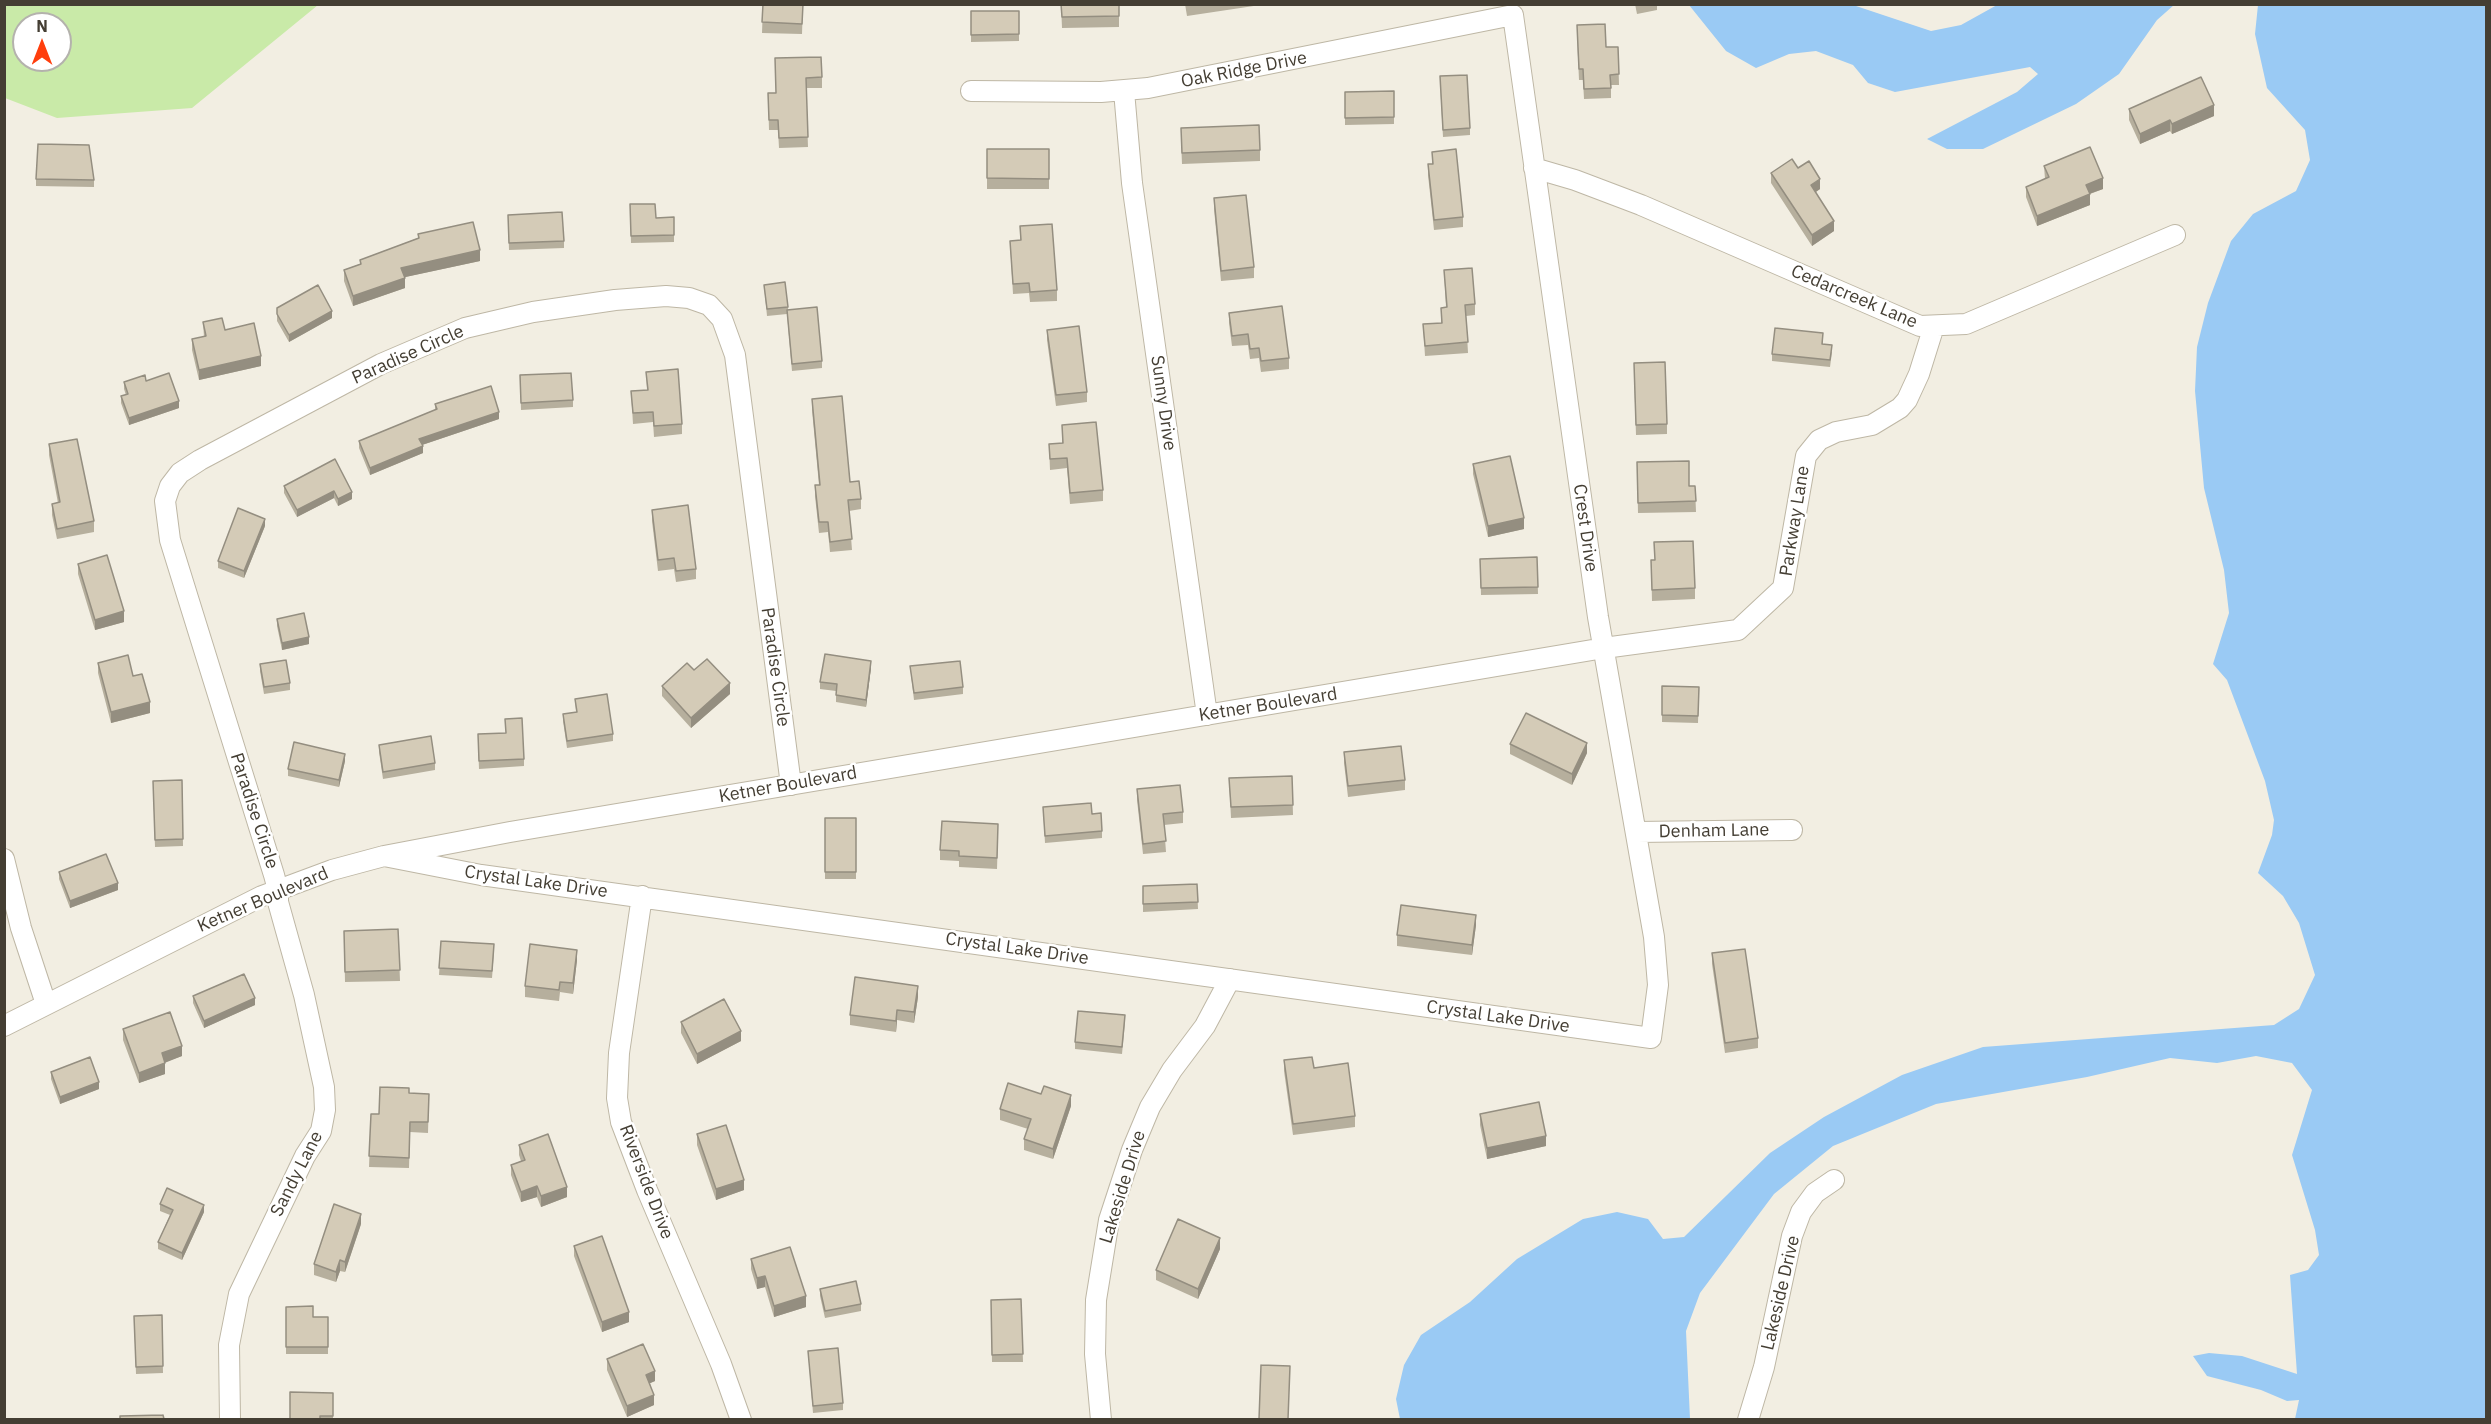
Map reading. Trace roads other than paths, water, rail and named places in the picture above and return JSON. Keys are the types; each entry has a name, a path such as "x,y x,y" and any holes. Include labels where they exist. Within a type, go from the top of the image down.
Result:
{"street":[{"name":"Oak Ridge Drive","path":"971,91 1124,91 1388,43 1513,15"},
{"name":"Crest Drive","path":"1513,15 1578,481 1604,648 1654,937 1658,986 1651,1038"},
{"name":"Sunny Drive","path":"1124,91 1132,183 1207,714"},
{"name":"Cedarcreek Lane","path":"1534,168 1575,180 1641,205 1920,326 1966,324 2175,235"},
{"name":"Paradise Circle","path":"278,890 170,540 165,501 170,486 180,473 200,460 381,364 465,328 532,312 615,300 666,296 689,298 709,305 722,319 735,355 791,785"},
{"name":"Parkway Lane","path":"1604,648 1738,630 1783,588 1806,456 1819,440 1836,432 1872,425 1900,408 1907,400 1919,374 1934,326"},
{"name":"Ketner Boulevard","path":"4,1026 278,890 332,870 384,856 1604,648"},
{"name":"Denham Lane","path":"1637,832 1792,830"},
{"name":"Crystal Lake Drive","path":"384,856 480,875 1651,1038"},
{"path":"4,859 21,928 46,1004"},
{"name":"Sandy Lane","path":"230,1419 229,1345 239,1294 305,1156 321,1131 325,1110 320,1064 286,923 278,902 278,890"},
{"name":"Riverside Drive","path":"642,896 619,1053 618,1098 621,1122 643,1181 721,1364 741,1419"},
{"name":"Lakeside Drive","path":"1101,1419 1095,1354 1096,1300 1109,1220 1132,1150 1150,1107 1205,1026 1230,979"},
{"name":"Lakeside Drive","path":"1748,1419 1764,1367 1792,1236 1801,1212 1815,1193 1834,1180"}],"water":[{"path":"1689,5 1853,5 1931,31 1961,25 1997,5 2174,5 2157,20 2119,74 2076,104 1983,149 1947,149 1927,139 2017,92 2038,74 2030,67 1895,92 1868,83 1853,65 1816,51 1789,54 1756,68 1726,51"},
{"path":"2258,5 2486,5 2486,1419 2295,1419 2299,1400 2287,1401 2261,1390 2207,1376 2193,1356 2209,1353 2242,1356 2297,1374 2290,1275 2308,1270 2319,1255 2315,1230 2292,1155 2312,1090 2292,1063 2256,1056 2217,1063 2170,1058 2087,1077 1936,1104 1833,1146 1774,1194 1700,1293 1686,1331 1690,1419 1400,1419 1396,1399 1404,1365 1421,1335 1470,1302 1517,1259 1583,1219 1617,1212 1648,1219 1663,1239 1684,1237 1770,1153 1824,1117 1902,1075 1983,1047 2274,1025 2299,1009 2315,975 2299,923 2283,896 2258,873 2272,835 2274,820 2265,781 2227,680 2213,664 2229,613 2224,570 2204,488 2195,391 2197,347 2208,303 2231,241 2253,214 2296,191 2310,160 2305,130 2267,88 2255,34"}]}
